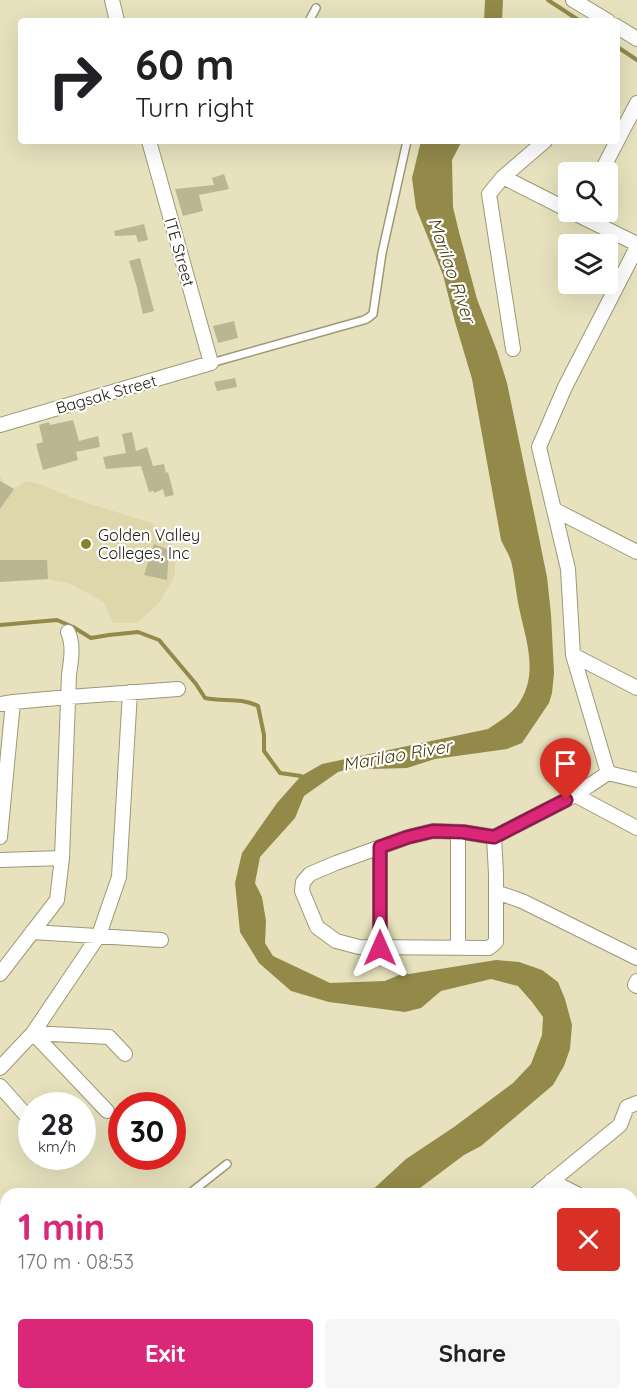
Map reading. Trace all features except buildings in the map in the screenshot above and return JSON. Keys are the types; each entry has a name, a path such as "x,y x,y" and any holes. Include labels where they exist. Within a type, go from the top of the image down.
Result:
{"street":[{"path":"112,0 116,18"},
{"path":"573,0 596,6 606,18"},
{"path":"620,28 636,35"},
{"path":"620,136 637,103"},
{"name":"ITE Street","path":"150,144 211,363"},
{"path":"513,350 489,194 503,177 542,144"},
{"path":"606,162 616,144"},
{"path":"503,177 558,204"},
{"path":"594,222 637,245 565,387 539,447 568,569 573,655 608,773"},
{"name":"Bagsak Street","path":"0,425 211,363"},
{"path":"555,510 637,552"},
{"path":"0,974 57,900 62,858 72,647 68,632"},
{"path":"573,655 637,688"},
{"path":"0,837 6,703 178,689"},
{"path":"0,1068 33,1033 99,935 119,877 130,692"},
{"path":"494,837 496,942 489,948 380,948 359,947 336,941 317,927 302,891 303,882 310,874 408,837 433,831 494,837 574,795 608,773 637,780"},
{"path":"574,795 637,828"},
{"path":"458,832 458,948"},
{"path":"380,847 380,948"},
{"path":"0,860 62,858"},
{"path":"496,891 522,901 637,958"},
{"path":"32,932 161,940"},
{"path":"637,981 635,985 637,986"},
{"path":"33,1033 109,1037 125,1054"},
{"path":"33,1033 107,1111"},
{"path":"0,1086 18,1106"},
{"path":"543,1188 620,1125 627,1107 637,1103"},
{"path":"551,1181 565,1188"}],"lane":[{"path":"311,18 316,8"},
{"path":"211,363 364,320 370,316 374,311 382,254 406,144"},
{"path":"197,1188 227,1164"}],"shaded area":[{"name":"Golden Valley Colleges, Inc","path":"0,476 5,484 14,489 26,481 40,484 75,499 151,523 168,535 175,552 175,576 159,603 137,623 113,623 104,602 71,584 48,579 0,582"}],"water":[{"path":"485,0 503,0 502,18 484,18"},
{"name":"Marilao River","path":"420,144 460,144 452,160 453,207 477,299 507,383 534,513 547,577 551,614 554,673 552,693 549,703 522,743 507,749 435,759 407,768 356,767 338,772 304,796 295,818 260,857 255,883 262,897 266,921 265,943 273,956 330,983 385,981 404,973 496,960 519,962 542,970 558,982 572,1025 570,1049 564,1066 553,1085 481,1146 464,1155 420,1188 375,1188 406,1159 513,1083 531,1064 542,1035 543,1017 518,986 491,979 441,991 421,1008 405,1012 329,1002 291,991 259,963 240,932 235,883 242,853 277,803 301,776 322,764 488,729 517,706 528,683 528,648 511,561 501,540 472,379 443,275 416,208 412,178"}],"waterway":[{"path":"548,0 575,18"},
{"path":"620,49 637,60"},
{"path":"0,625 57,620 91,638 138,632 159,640 205,698 245,702 258,706 264,735 264,751 280,773 301,776"}],"place":[{"name":"Golden Valley Colleges, Inc","path":"86,544"}],"route":[{"path":"380,948 380,847 433,831 463,832 494,837 566,800"}]}
